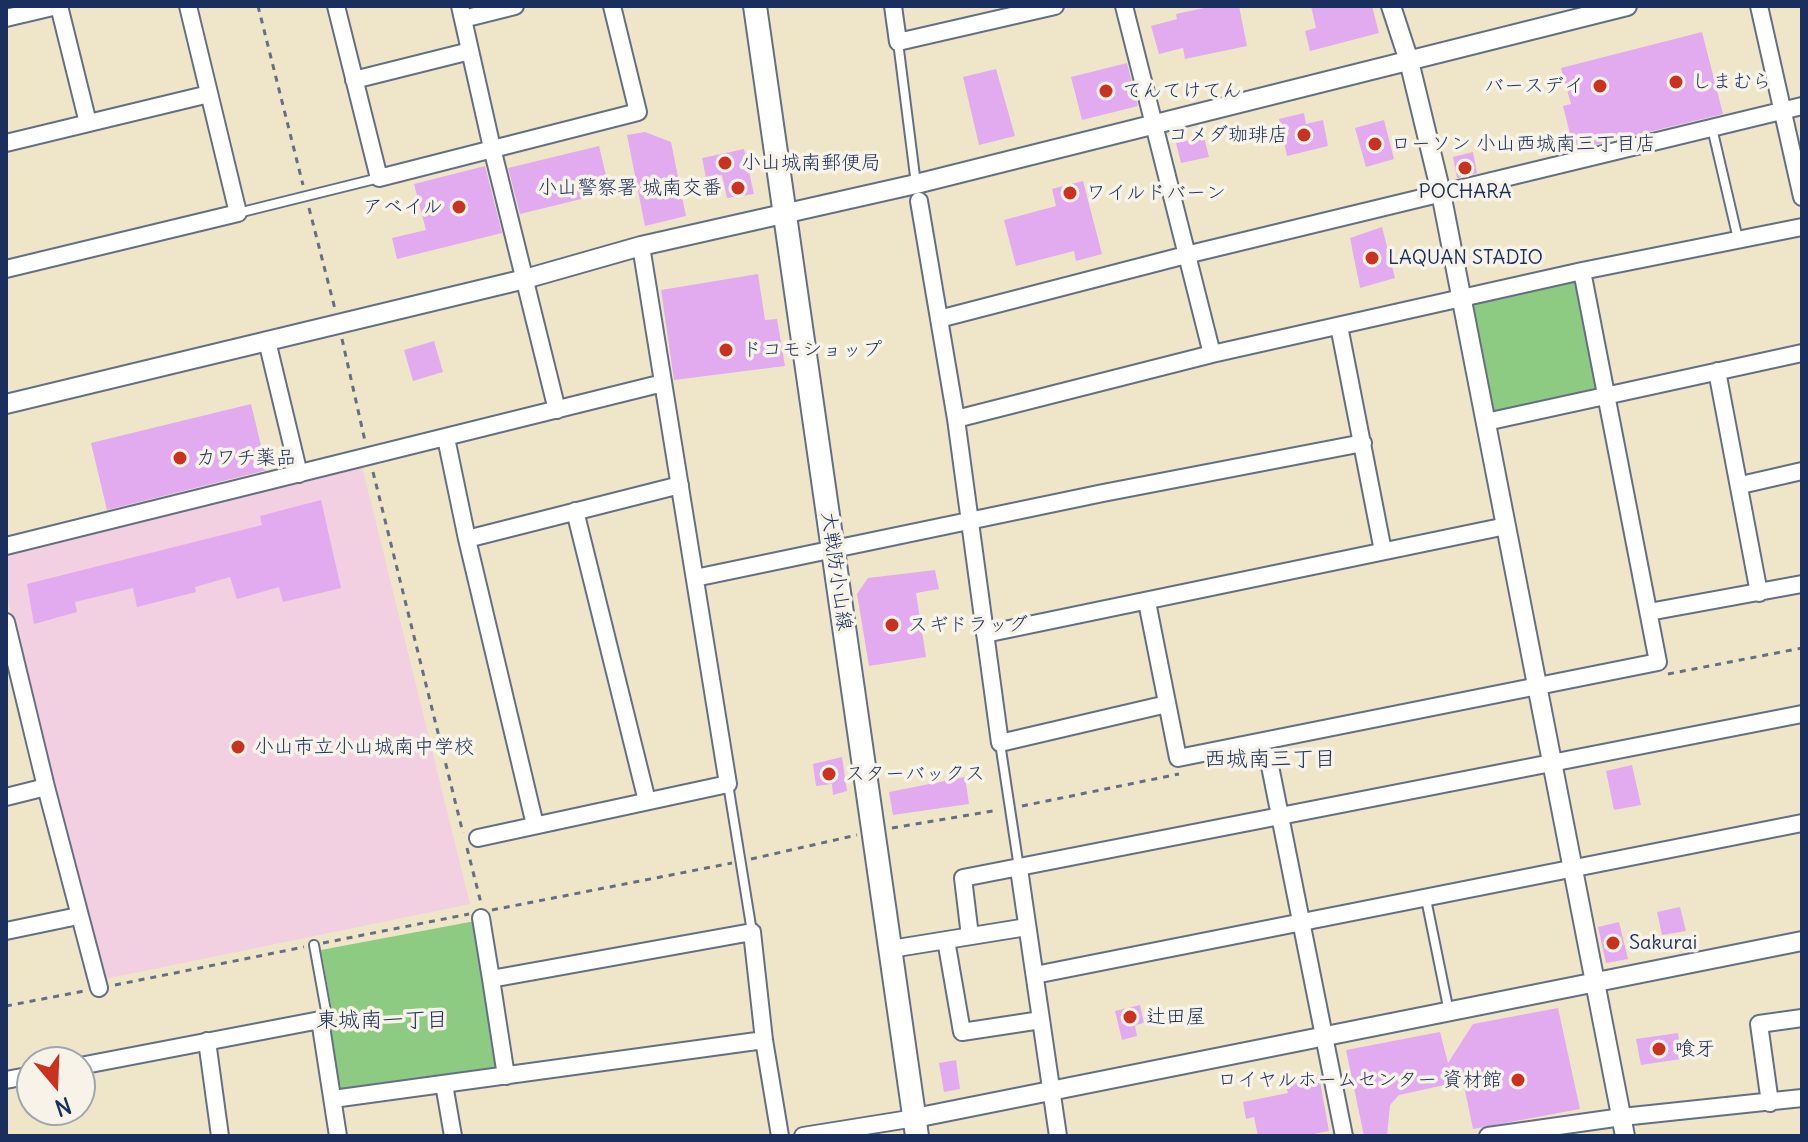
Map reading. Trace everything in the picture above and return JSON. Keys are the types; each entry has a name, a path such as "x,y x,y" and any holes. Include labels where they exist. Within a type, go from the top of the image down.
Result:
{"main road":[{"name":"大戦防小山線","path":"755,6 916,1127"}],"street":[{"path":"6,18 58,6 88,123"},
{"path":"6,269 238,213 188,6"},
{"path":"336,6 379,178 638,112 612,6"},
{"path":"515,6 461,12 557,410"},
{"path":"893,6 898,42 1055,6"},
{"path":"1124,6 1212,354"},
{"path":"1391,6 1409,61 1441,193 1625,1136"},
{"path":"6,404 525,279 641,246 785,214 917,192 1154,123 1627,6"},
{"path":"1759,6 1802,197"},
{"path":"354,80 470,51"},
{"path":"6,143 209,94"},
{"path":"939,319 1186,255 1802,106"},
{"path":"917,192 956,419 1000,743 1167,704"},
{"path":"956,419 1212,354 1582,271 1802,227"},
{"path":"478,838 728,784 641,246"},
{"path":"1147,602 1178,758 1658,662 1582,271"},
{"path":"1339,326 1383,551"},
{"path":"267,341 299,474"},
{"path":"1486,422 1802,353"},
{"path":"1717,371 1759,593"},
{"path":"6,546 663,383"},
{"path":"446,438 535,825"},
{"path":"695,578 833,547 1363,443"},
{"path":"1741,485 1802,471"},
{"path":"467,539 680,485"},
{"path":"575,511 647,801"},
{"path":"985,634 1506,526"},
{"path":"1649,612 1802,584"},
{"path":"6,622 12,675 46,787 99,988"},
{"path":"970,936 963,878 1802,714"},
{"path":"1268,756 1344,1136"},
{"path":"6,797 46,787"},
{"path":"1035,975 1802,823"},
{"path":"1019,869 1058,1136"},
{"path":"6,931 78,916"},
{"path":"481,918 506,1076"},
{"path":"891,949 1027,927"},
{"path":"491,979 752,932 764,1040 780,1136"},
{"path":"946,940 962,1032 1041,1020"},
{"path":"803,1136 916,1127 1051,1092 1802,941"},
{"path":"1770,1103 1759,1024 1802,1018"},
{"path":"96,1063 320,1020 338,1136"},
{"path":"333,1099 764,1040"},
{"path":"207,1041 220,1136"},
{"path":"444,1084 453,1136"},
{"path":"1488,1136 1622,1117 1802,1098"}],"lane":[{"path":"898,42 917,192"},
{"path":"1712,127 1738,240"},
{"path":"238,213 379,178"},
{"path":"1000,743 1019,869"},
{"path":"728,784 752,932"},
{"path":"1426,899 1449,1013"},
{"path":"314,945 326,1011 320,1020"}],"path":[{"path":"1663,675 1802,648"},
{"path":"6,1006 741,861 874,831 1009,808 1192,771"}],"shaded area":[{"name":"小山市立小山城南中学校","path":"362,466 470,904 100,980 6,591 6,554"}],"green space":[{"path":"1576,281 1598,390 1490,412 1468,303"},
{"path":"475,921 499,1069 337,1091 327,1022 333,1016 321,950"}],"building":[{"path":"1213,6 1239,6 1247,46 1185,59 1183,48 1159,54 1151,26 1177,19 1176,14"},
{"path":"1311,6 1372,6 1379,33 1310,51 1305,31 1316,28"},
{"path":"1702,32 1723,114 1574,150 1563,106 1571,104 1561,68"},
{"name":"てんてけてん","path":"1127,63 1138,106 1082,120 1071,77"},
{"path":"996,69 1015,136 979,145 963,77"},
{"name":"コメダ珈琲店","path":"1304,113 1306,124 1323,120 1328,146 1287,156 1279,119"},
{"name":"ローソン 小山西城南三丁目店","path":"1384,120 1394,159 1366,167 1355,128"},
{"path":"645,132 671,142 686,216 645,226 627,135"},
{"path":"1204,137 1209,157 1181,163 1176,143"},
{"path":"599,146 610,192 520,214 508,168"},
{"path":"744,149 754,194 727,198 722,175 706,178 702,158"},
{"name":"POCHARA","path":"1473,152 1477,173 1457,178 1453,157"},
{"name":"アベイル","path":"485,166 502,233 397,259 392,238 426,230 414,184"},
{"path":"1083,181 1102,254 1076,261 1074,251 1016,266 1004,220 1056,206 1052,189"},
{"name":"LAQUAN STADIO","path":"1382,227 1395,278 1360,288 1350,238"},
{"path":"758,274 765,320 777,319 785,366 674,380 661,290"},
{"path":"434,341 443,372 413,381 404,350"},
{"name":"カワチ薬品","path":"251,404 267,470 107,510 91,443"},
{"path":"321,500 341,588 283,602 279,587 237,599 230,577 195,587 196,592 137,607 133,588 75,602 77,612 34,624 27,584 262,525 260,516"},
{"name":"スギドラッグ","path":"935,570 939,589 916,593 926,657 869,666 857,594 868,578"},
{"name":"スターバックス","path":"842,757 847,791 833,795 832,784 816,786 813,764"},
{"path":"1632,765 1641,805 1614,810 1606,771"},
{"path":"965,777 969,804 893,815 889,792"},
{"path":"1680,907 1686,931 1662,935 1657,912"},
{"name":"Sakurai","path":"1619,922 1628,959 1606,963 1598,927"},
{"name":"辻田屋","path":"1140,1005 1144,1023 1135,1025 1137,1036 1122,1040 1115,1011"},
{"name":"ロイヤルホームセンター 資材館","path":"1558,1008 1580,1109 1473,1129 1463,1081 1399,1095 1390,1105 1387,1136 1364,1136 1346,1050 1440,1032 1448,1063 1473,1024"},
{"name":"喰牙","path":"1678,1033 1681,1059 1641,1065 1636,1039"},
{"path":"956,1060 960,1089 944,1092 939,1063"},
{"path":"1319,1076 1329,1131 1304,1136 1258,1136 1254,1117 1246,1119 1243,1102 1288,1093 1285,1083"}],"place":[{"name":"しまむら","path":"1676,82"},
{"name":"バースデイ","path":"1600,86"},
{"name":"てんてけてん","path":"1106,91"},
{"name":"コメダ珈琲店","path":"1304,135"},
{"name":"ローソン 小山西城南三丁目店","path":"1375,144"},
{"name":"小山城南郵便局","path":"725,163"},
{"name":"POCHARA","path":"1465,168"},
{"name":"小山警察署 城南交番","path":"738,188"},
{"name":"ワイルドバーン","path":"1070,193"},
{"name":"アベイル","path":"459,207"},
{"name":"LAQUAN STADIO","path":"1372,258"},
{"name":"ドコモショップ","path":"726,350"},
{"name":"カワチ薬品","path":"180,458"},
{"name":"スギドラッグ","path":"892,625"},
{"name":"小山市立小山城南中学校","path":"238,747"},
{"name":"スターバックス","path":"829,774"},
{"name":"Sakurai","path":"1613,943"},
{"name":"辻田屋","path":"1130,1017"},
{"name":"喰牙","path":"1659,1049"},
{"name":"ロイヤルホームセンター 資材館","path":"1518,1080"}],"district":[{"name":"西城南三丁目","path":"1270,760"},
{"name":"東城南一丁目","path":"382,1021"}]}
